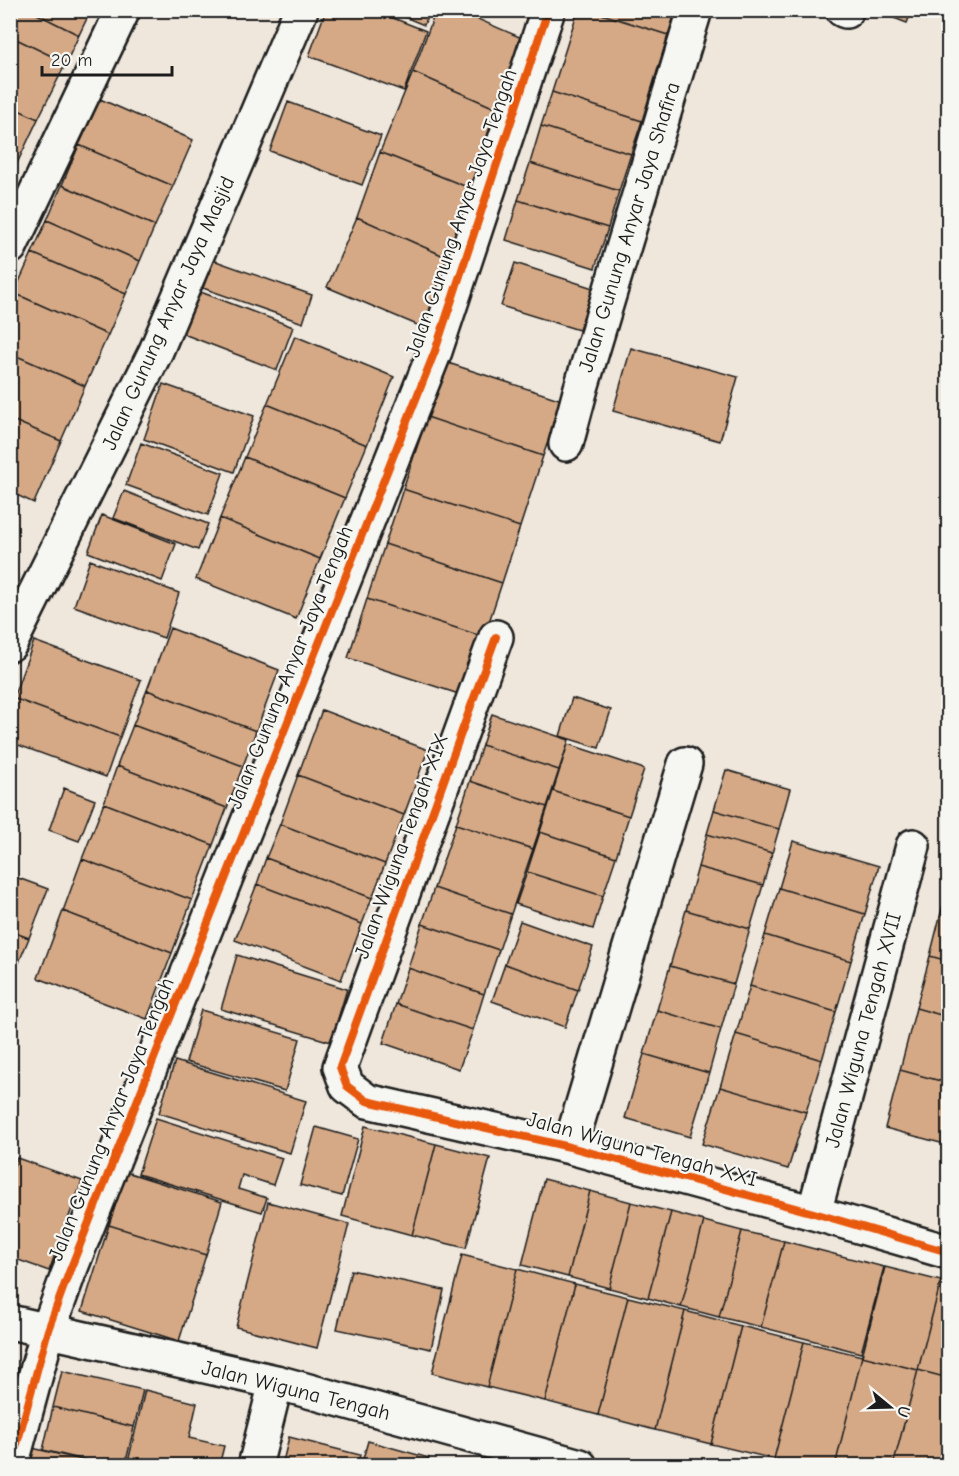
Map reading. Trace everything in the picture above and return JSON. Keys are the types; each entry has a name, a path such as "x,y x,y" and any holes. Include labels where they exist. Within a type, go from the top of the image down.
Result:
{"street":[{"path":"10,247 123,10"},
{"name":"Jalan Gunung Anyar Jaya Masjid","path":"10,644 156,351 301,10"},
{"name":"Jalan Gunung Anyar Jaya Tengah","path":"11,1466 48,1330 435,351 548,10"},
{"name":"Jalan Gunung Anyar Jaya Shafira","path":"566,444 695,10"},
{"name":"Jalan Wiguna Tengah XIX","path":"340,1067 496,637"},
{"name":"Jalan Wiguna Tengah XXI","path":"570,1147 685,764"},
{"name":"Jalan Wiguna Tengah XVII","path":"814,1213 913,846"},
{"name":"Jalan Wiguna Tengah XXI","path":"340,1067 347,1086 367,1101 570,1147 948,1252"},
{"name":"Jalan Wiguna Tengah","path":"10,1322 276,1382 580,1466"},
{"path":"255,1466 276,1382"}],"building":[{"path":"10,10 29,10 79,35 66,63 10,36"},
{"path":"29,10 91,10 79,35"},
{"path":"326,10 373,10 426,31 404,91 309,56"},
{"path":"388,10 430,10 424,25"},
{"path":"436,10 457,10 524,39 504,112 413,72"},
{"path":"578,10 589,10 668,35 642,121 552,92"},
{"path":"589,10 676,10 668,35"},
{"path":"873,10 912,10 907,23"},
{"path":"10,36 66,63 38,119 10,106"},
{"path":"413,72 504,112 477,191 380,152"},
{"path":"552,92 642,121 631,154 541,126"},
{"path":"100,99 193,140 173,186 79,145"},
{"path":"288,102 381,136 362,185 270,151"},
{"path":"10,106 38,119 12,174 10,174"},
{"path":"541,126 631,154 619,191 530,163"},
{"path":"79,145 173,186 155,226 62,185"},
{"path":"380,152 477,191 455,261 357,217"},
{"path":"530,163 619,191 608,228 518,200"},
{"path":"62,185 155,226 140,261 47,220"},
{"path":"518,200 608,228 595,268 506,240"},
{"path":"357,217 455,261 429,330 327,287"},
{"path":"47,220 140,261 126,294 32,253"},
{"path":"32,253 126,294 108,335 14,293"},
{"path":"213,260 312,295 303,323 203,288"},
{"path":"515,263 593,288 579,330 501,306"},
{"path":"198,291 293,327 277,370 181,333"},
{"path":"14,293 108,335 85,386 10,353 10,301"},
{"path":"295,336 394,377 367,445 267,404"},
{"path":"631,348 738,377 720,441 613,411"},
{"path":"10,353 85,386 61,441 10,419"},
{"path":"445,362 562,400 543,456 427,417"},
{"path":"163,384 254,416 234,472 144,439"},
{"path":"267,404 367,445 345,498 245,457"},
{"path":"427,417 543,456 520,527 403,489"},
{"path":"10,419 61,441 34,503 10,492"},
{"path":"141,443 223,473 208,515 126,485"},
{"path":"245,457 345,498 320,559 220,518"},
{"path":"403,489 520,527 502,583 385,544"},
{"path":"124,491 208,524 198,550 113,518"},
{"path":"102,515 176,544 162,581 88,552"},
{"path":"220,518 320,559 296,619 196,579"},
{"path":"385,544 502,583 484,637 367,599"},
{"path":"90,560 179,593 164,638 74,606"},
{"path":"367,599 484,637 465,696 348,658"},
{"path":"170,628 279,670 256,731 147,690"},
{"path":"34,641 141,680 120,737 13,698"},
{"path":"147,690 256,731 243,766 133,725"},
{"path":"13,698 120,737 106,777 10,742 10,706"},
{"path":"572,698 611,710 599,748 560,736"},
{"path":"322,710 428,750 404,815 298,775"},
{"path":"492,714 569,740 559,770 482,745"},
{"path":"133,725 243,766 227,808 117,766"},
{"path":"568,744 644,769 629,816 553,791"},
{"path":"482,745 559,770 547,807 470,781"},
{"path":"117,766 227,808 213,845 104,803"},
{"path":"726,770 790,789 779,829 714,810"},
{"path":"298,775 404,815 385,864 280,824"},
{"path":"470,781 547,807 533,849 456,824"},
{"path":"64,788 95,800 79,841 49,830"},
{"path":"553,791 629,816 616,857 540,832"},
{"path":"104,803 213,845 192,900 82,859"},
{"path":"714,810 779,829 772,853 707,834"},
{"path":"280,824 385,864 372,898 266,858"},
{"path":"456,824 533,849 511,914 434,888"},
{"path":"540,832 616,857 603,896 527,872"},
{"path":"707,834 772,853 763,885 698,867"},
{"path":"793,841 879,866 865,914 779,888"},
{"path":"266,858 372,898 362,924 257,884"},
{"path":"82,859 192,900 172,953 63,911"},
{"path":"698,867 763,885 750,929 686,910"},
{"path":"527,872 603,896 593,929 516,904"},
{"path":"10,875 48,889 29,938 10,931"},
{"path":"257,884 362,924 341,980 235,940"},
{"path":"434,888 511,914 499,950 422,924"},
{"path":"779,888 865,914 851,961 765,935"},
{"path":"945,897 948,898 948,961 930,956"},
{"path":"686,910 750,929 734,984 670,966"},
{"path":"63,911 172,953 147,1019 38,978"},
{"path":"520,921 593,947 578,990 505,964"},
{"path":"422,924 499,950 484,994 408,968"},
{"path":"10,931 29,938 10,984"},
{"path":"765,935 851,961 836,1012 750,986"},
{"path":"237,955 347,989 331,1042 221,1009"},
{"path":"930,956 948,961 948,1017 916,1008"},
{"path":"505,964 578,990 565,1027 492,1001"},
{"path":"670,966 734,984 721,1029 657,1010"},
{"path":"408,968 484,994 473,1030 396,1004"},
{"path":"750,986 836,1012 822,1060 736,1034"},
{"path":"396,1004 473,1030 459,1069 383,1043"},
{"path":"916,1008 948,1017 948,1083 900,1070"},
{"path":"201,1010 300,1039 285,1091 186,1062"},
{"path":"657,1010 721,1029 709,1073 644,1054"},
{"path":"736,1034 822,1060 806,1112 720,1087"},
{"path":"644,1054 709,1073 690,1137 625,1118"},
{"path":"175,1061 306,1101 290,1153 159,1113"},
{"path":"900,1070 948,1083 948,1145 885,1128"},
{"path":"720,1087 806,1112 788,1169 702,1144"},
{"path":"156,1118 282,1158 273,1185 242,1175 238,1189 267,1198 262,1212 138,1174"},
{"path":"365,1126 436,1144 412,1235 342,1216"},
{"path":"316,1127 358,1139 342,1196 300,1185"},
{"path":"436,1144 490,1158 466,1248 412,1235"},
{"path":"17,1158 82,1181 49,1271 10,1257 10,1175"},
{"path":"126,1172 222,1202 206,1255 109,1225"},
{"path":"544,1179 590,1191 568,1277 522,1265"},
{"path":"590,1191 631,1202 609,1288 568,1277"},
{"path":"268,1202 349,1224 317,1348 236,1327"},
{"path":"631,1202 671,1212 648,1298 609,1288"},
{"path":"671,1212 704,1221 681,1307 648,1298"},
{"path":"704,1221 742,1231 719,1317 681,1307"},
{"path":"109,1225 206,1255 179,1341 82,1311"},
{"path":"742,1231 784,1241 761,1327 719,1317"},
{"path":"784,1241 884,1267 861,1353 761,1327"},
{"path":"462,1255 517,1269 487,1387 432,1373"},
{"path":"885,1267 941,1281 918,1370 862,1356"},
{"path":"517,1269 575,1284 545,1401 487,1387"},
{"path":"351,1270 444,1290 431,1349 337,1329"},
{"path":"941,1281 948,1283 948,1378 918,1370"},
{"path":"575,1284 628,1297 598,1415 545,1401"},
{"path":"628,1297 685,1311 655,1430 598,1415"},
{"path":"685,1311 741,1326 711,1444 655,1430"},
{"path":"741,1326 804,1342 774,1459 711,1444"},
{"path":"804,1342 862,1356 835,1466 799,1466 774,1459"},
{"path":"862,1356 918,1370 893,1466 835,1466"},
{"path":"918,1370 948,1378 948,1466 893,1466"},
{"path":"62,1371 143,1390 134,1427 53,1407"},
{"path":"145,1390 197,1403 189,1438 224,1446 219,1466 127,1466"},
{"path":"53,1407 134,1427 125,1466 110,1466 43,1450"},
{"path":"289,1437 360,1455 357,1466 282,1466"},
{"path":"368,1441 429,1458 427,1466 361,1466"},
{"path":"24,1446 107,1466 19,1466"}],"cycle path":[{"path":"11,1466 48,1330 68,1275 435,351 548,10"},
{"path":"496,637 340,1067 347,1086 367,1101 570,1147 948,1252"}]}
